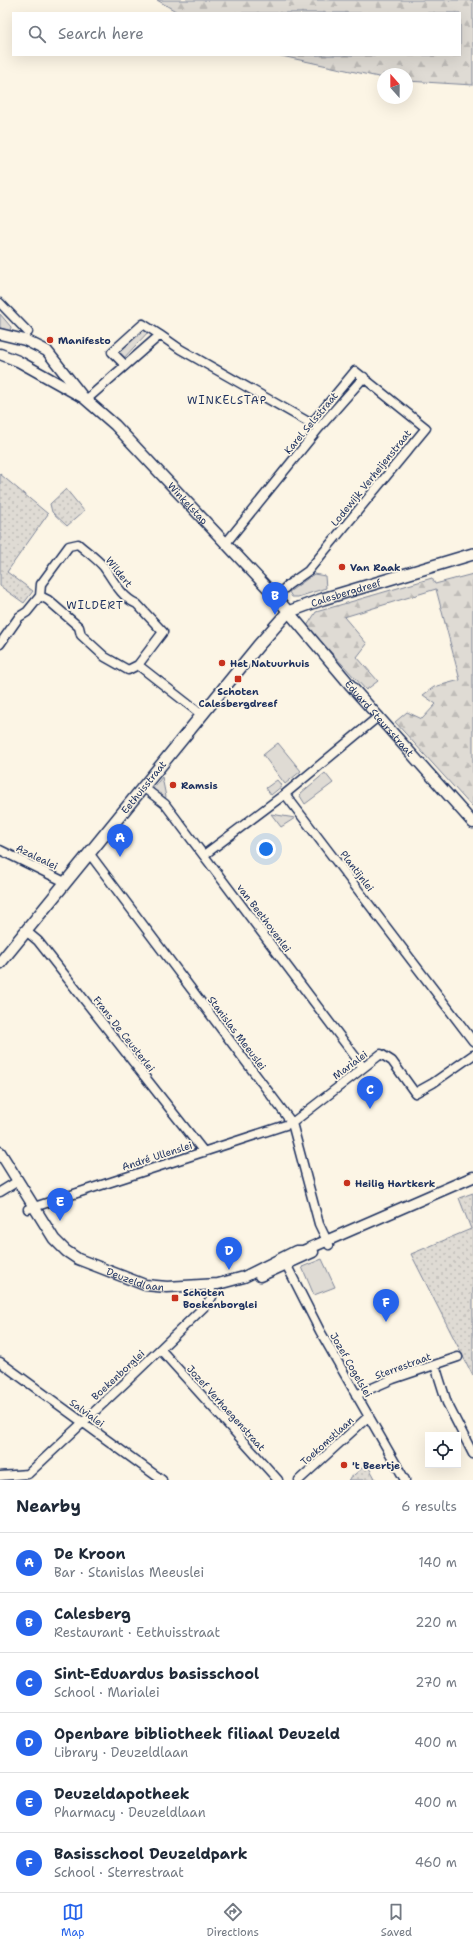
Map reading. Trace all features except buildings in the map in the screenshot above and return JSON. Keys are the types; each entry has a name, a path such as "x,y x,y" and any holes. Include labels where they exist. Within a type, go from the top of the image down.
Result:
{"main road":[{"name":"Calesbergdreef","path":"288,612 345,592 473,554"},
{"name":"Eethuisstraat","path":"0,962 258,646 288,612"}],"street":[{"path":"0,303 28,332"},
{"path":"125,365 112,352 143,324 180,349 319,428"},
{"name":"Winkelstap","path":"0,334 25,340 48,351 85,399 115,425 276,596 288,612"},
{"path":"85,399 160,335"},
{"name":"Winkelstap","path":"0,354 85,399"},
{"name":"Karel Selsstraat","path":"226,543 319,428 364,377 355,371 312,423"},
{"name":"Lodewijk Verheijenstraat","path":"276,596 288,585 308,571 426,428 364,377"},
{"name":"Wildert","path":"0,644 19,617 27,612 40,596 41,584 69,546 78,544 104,568 109,578 131,602 137,604 163,632 138,664"},
{"path":"40,596 48,600 79,627 81,635 105,657 128,670 138,664 202,715"},
{"name":"Eduard Steursstraat","path":"288,612 473,823"},
{"path":"204,855 285,794 378,716"},
{"name":"van Beethovenlei","path":"143,787 165,804 363,1067"},
{"name":"Plantijnlei","path":"285,794 473,1041"},
{"name":"Azalealei","path":"0,850 65,882"},
{"name":"Stanislas Meeuslei","path":"89,853 292,1123 319,1224 328,1243"},
{"name":"Frans De Ceusterlei","path":"26,931 38,941 204,1152"},
{"name":"Marialei","path":"292,1123 381,1054 392,1061 415,1093 433,1083 473,1056"},
{"name":"André Ullenslei","path":"30,1208 292,1123"},
{"name":"Deuzeldlaan","path":"0,1152 15,1183 54,1248 69,1261 144,1291 166,1293 242,1284 284,1261 473,1183"},
{"name":"Deuzeldlaan","path":"0,1164 15,1183"},
{"name":"Deuzeldlaan","path":"328,1243 473,1177"},
{"path":"0,1192 15,1183"},
{"name":"Jozef Cogelslei","path":"284,1261 320,1331 405,1480"},
{"name":"Boekenborglei","path":"28,1477 82,1421 128,1381 206,1305 212,1297 210,1287"},
{"name":"Jozef Verhaegenstraat","path":"160,1349 278,1480"},
{"name":"Sterrestraat","path":"356,1395 393,1379 458,1357"},
{"name":"Salvialei","path":"0,1362 162,1480"},
{"path":"435,1365 447,1403 473,1454"},
{"name":"Toekomstlaan","path":"299,1480 369,1416"},
{"path":"0,1476 28,1477"}],"green space":[{"path":"157,0 473,0 473,85 413,81 413,68 377,68 377,77 282,56 461,56 461,12 177,12"},
{"path":"0,314 11,327 10,331 0,328"},
{"path":"142,327 150,330 122,360 116,352"},
{"path":"0,474 48,514 7,572 33,591 24,603 0,586"},
{"path":"66,489 84,511 67,526 52,512 50,504"},
{"path":"314,574 325,576 326,588 298,597 292,597 289,592"},
{"path":"473,574 473,808 395,722 407,712 422,719 436,704 423,695 434,687 460,680 436,589 344,617 367,644 357,657 378,681 366,690 307,626 316,612 432,578 435,584"},
{"path":"278,743 301,771 285,784 263,755"},
{"path":"325,773 333,783 305,804 300,796 301,793"},
{"path":"162,777 166,797 164,800 152,790"},
{"path":"277,780 282,786 271,795 266,788"},
{"path":"271,814 295,818 281,827"},
{"path":"473,1193 473,1376 411,1254 471,1229 459,1198"},
{"path":"322,1259 335,1287 314,1295 302,1267"},
{"path":"367,1464 376,1480 348,1480"}],"place":[{"name":"Manifesto","path":"50,340"},
{"name":"Van Raak","path":"342,567"},
{"name":"Calesberg","path":"275,615"},
{"name":"Het Natuurhuis","path":"222,663"},
{"name":"Schoten Calesbergdreef","path":"238,679"},
{"name":"Ramsis","path":"173,785"},
{"name":"De Kroon","path":"120,857"},
{"name":"Sint-Eduardus basisschool","path":"370,1109"},
{"name":"Heilig Hartkerk","path":"347,1183"},
{"name":"Deuzeldapotheek","path":"60,1221"},
{"name":"Openbare bibliotheek filiaal Deuzeld","path":"229,1270"},
{"name":"Schoten Boekenborglei","path":"175,1298"},
{"name":"Basisschool Deuzeldpark","path":"386,1322"},
{"name":"'t Beertje","path":"344,1465"}],"district":[{"name":"WINKELSTAP","path":"227,400"},
{"name":"WILDERT","path":"95,605"}]}
